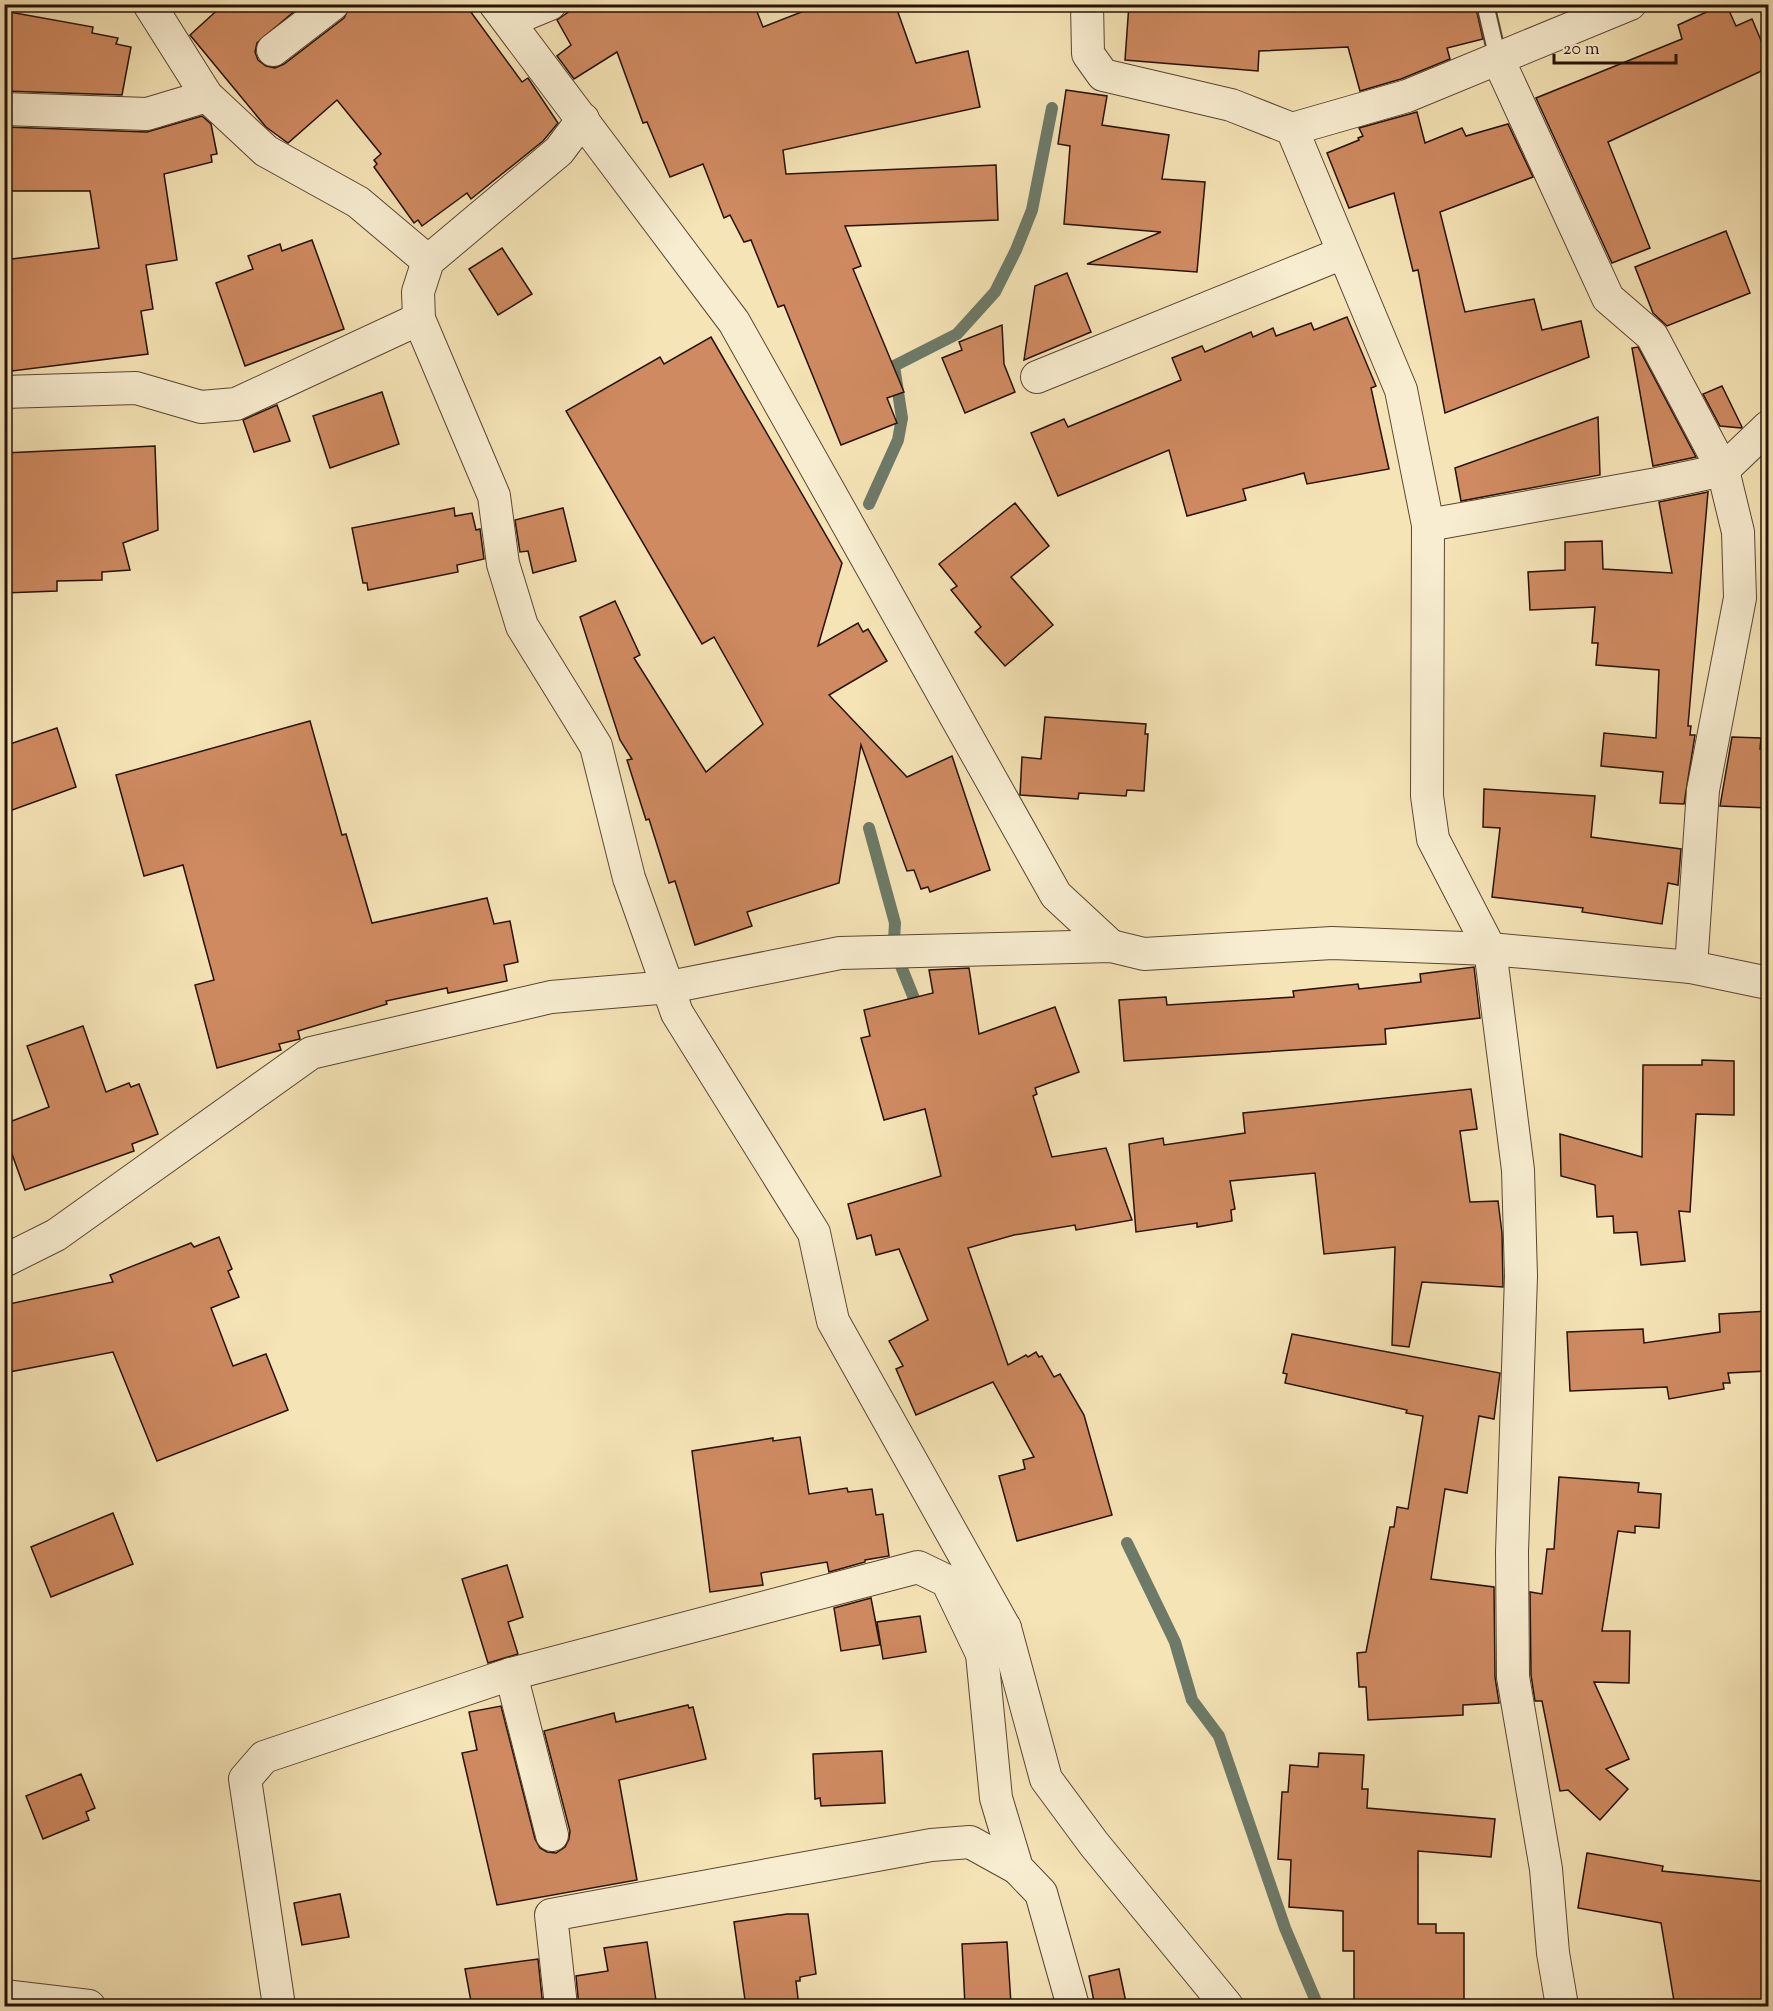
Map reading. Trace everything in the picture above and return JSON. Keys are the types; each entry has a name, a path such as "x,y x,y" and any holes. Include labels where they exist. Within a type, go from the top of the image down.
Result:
{"street":[{"path":"149,4 207,96 266,151 358,202 428,261"},
{"path":"273,50 333,4"},
{"path":"550,4 502,13 734,322 1056,895 1111,946"},
{"path":"1087,4 1088,54 1102,75 1231,105 1292,129 1407,96 1630,4"},
{"path":"1498,58 1608,298 1652,336 1723,470 1738,532 1740,598 1703,790 1691,967"},
{"path":"4,109 147,114 207,96"},
{"path":"583,119 559,151 428,261 418,292 418,319 494,496 503,564 522,627 596,746 629,878 670,987 677,1013 814,1233 833,1321 1005,1628 1046,1779 1094,1844 1227,2007"},
{"path":"1292,129 1401,390 1428,525 1427,796 1433,839 1490,949 1518,1170 1521,1276 1512,1552 1513,1677 1546,1869 1553,1953 1562,2007"},
{"path":"1037,377 1343,253"},
{"path":"4,392 136,388 201,407 236,404 418,319"},
{"path":"1428,525 1723,470 1768,427"},
{"path":"4,1261 56,1234 311,1053 551,997 670,987 840,953 1111,946 1144,954 1332,943 1490,949 1691,967 1768,983"},
{"path":"279,2007 245,1779 264,1757 511,1674 918,1567 946,1581 982,1654 996,1798 1017,1869"},
{"path":"982,1654 1005,1628"},
{"path":"511,1674 552,1835"},
{"path":"561,2007 551,1915 931,1845 970,1842 1017,1869 1041,1893 1073,2007"},
{"path":"4,1996 90,2007"}],"lane":[{"path":"1485,4 1498,58"}],"building":[{"path":"224,4 303,4 257,43 255,52 258,60 266,66 275,68 284,64 344,18 351,4 465,4 522,82 528,78 558,123 543,141 471,199 467,193 422,226 418,220 414,223 374,167 377,164 374,160 381,154 337,100 288,143 266,127 190,35"},
{"path":"580,4 754,4 763,27 822,4 895,4 916,63 968,51 980,107 783,150 786,174 996,165 998,220 845,226 861,266 853,269 904,392 887,398 897,423 841,445 784,305 778,307 751,240 744,242 730,215 724,218 703,164 670,177 647,122 643,123 617,52 574,79 557,56 571,45 557,20"},
{"path":"1129,4 1475,4 1483,39 1447,48 1450,59 1401,79 1360,91 1348,47 1259,51 1258,71 1125,60"},
{"path":"1724,4 1736,26 1752,19 1768,57 1768,68 1608,142 1650,248 1612,263 1536,98 1682,39 1678,25"},
{"path":"4,11 93,27 92,33 118,38 116,44 131,47 122,95 4,91"},
{"path":"1066,90 1107,96 1102,125 1169,135 1162,179 1205,182 1197,272 1087,264 1161,232 1064,224 1070,146 1058,144"},
{"path":"1417,112 1425,143 1462,128 1466,136 1508,124 1533,177 1440,212 1465,312 1534,299 1542,330 1581,321 1589,357 1445,413 1418,270 1413,271 1394,193 1349,208 1327,153 1359,140 1358,138 1363,136 1359,128"},
{"path":"202,116 211,124 217,154 211,155 212,162 164,174 177,260 146,265 153,309 141,311 148,354 12,371 7,338 4,339 4,260 99,248 90,191 4,191 4,127 147,132"},
{"path":"1726,231 1750,293 1667,326 1653,313 1635,267"},
{"path":"312,240 344,329 245,366 216,283 253,269 248,256 280,244 282,251"},
{"path":"502,248 532,294 498,315 469,269"},
{"path":"1067,273 1091,332 1024,360 1035,286"},
{"path":"1347,317 1376,386 1371,388 1389,469 1307,484 1304,473 1243,489 1246,500 1187,516 1169,450 1058,496 1031,433 1064,419 1068,427 1181,380 1172,358 1202,346 1205,352 1251,332 1253,337 1273,328 1276,336 1311,323 1314,330"},
{"path":"1002,325 1004,364 1015,392 965,413 942,358 962,350 959,342"},
{"path":"711,337 842,563 818,646 858,623 863,632 868,629 887,661 829,695 907,777 952,756 990,870 930,892 928,887 921,889 914,870 907,871 861,745 839,883 747,912 752,926 695,945 675,881 669,883 649,819 646,820 627,760 632,759 620,740 580,617 615,601 640,655 634,658 706,772 763,724 714,637 702,644 566,411 660,357 664,364"},
{"path":"1638,347 1696,457 1653,466 1632,348"},
{"path":"1722,386 1741,428 1720,426 1703,394"},
{"path":"382,392 399,444 330,468 313,416"},
{"path":"277,405 290,441 254,452 243,420"},
{"path":"1598,417 1600,475 1461,501 1455,468"},
{"path":"155,446 158,530 123,543 130,570 102,572 102,580 57,581 57,591 4,593 4,453"},
{"path":"1708,492 1688,726 1691,726 1690,735 1695,735 1684,804 1660,803 1663,772 1601,766 1604,733 1656,738 1659,670 1596,665 1598,643 1592,643 1595,607 1530,610 1528,572 1565,570 1565,542 1602,541 1603,569 1672,573 1659,502"},
{"path":"1015,503 1049,546 1011,577 1053,625 1005,666 975,632 981,627 951,590 957,586 939,564"},
{"path":"454,508 455,516 472,513 476,530 480,529 484,559 457,565 458,572 368,590 367,583 363,583 352,528"},
{"path":"563,508 576,561 533,573 528,551 520,552 515,520"},
{"path":"1045,717 1146,724 1145,734 1148,734 1144,791 1127,790 1126,796 1079,793 1078,799 1020,795 1022,757 1041,759"},
{"path":"310,721 342,835 346,834 372,923 487,898 494,924 510,921 518,962 504,965 507,981 448,993 447,988 386,1001 387,1004 298,1031 300,1039 279,1044 281,1050 217,1068 195,985 214,980 183,865 144,876 116,775"},
{"path":"57,728 76,787 4,813 4,746"},
{"path":"1732,737 1761,738 1760,749 1768,749 1768,808 1720,806"},
{"path":"1484,789 1595,796 1591,837 1681,849 1678,885 1668,883 1662,924 1582,912 1583,908 1492,897 1500,828 1483,827"},
{"path":"1474,967 1480,1018 1385,1029 1386,1044 1124,1061 1119,1000 1166,997 1167,1005 1294,997 1293,991 1358,984 1359,989 1421,982 1420,974"},
{"path":"969,968 979,1034 1055,1007 1079,1072 1035,1088 1037,1094 1033,1096 1052,1157 1106,1148 1132,1220 1076,1230 1075,1225 1014,1235 968,1248 1008,1365 1036,1352 1039,1357 1042,1356 1054,1377 1060,1374 1084,1415 1112,1515 1017,1541 999,1476 1025,1469 1023,1460 1034,1457 993,1382 916,1415 896,1369 903,1366 889,1341 928,1320 899,1249 876,1255 871,1235 857,1239 848,1204 941,1176 925,1109 884,1120 861,1038 870,1036 864,1010 933,993 929,970"},
{"path":"83,1026 106,1092 129,1083 131,1087 139,1084 158,1134 132,1144 134,1151 25,1190 4,1132 4,1124 49,1107 27,1046"},
{"path":"1702,1060 1734,1061 1734,1115 1696,1114 1690,1212 1679,1211 1685,1261 1641,1265 1637,1232 1614,1233 1613,1216 1597,1217 1595,1185 1561,1176 1560,1134 1642,1157 1643,1065 1702,1065"},
{"path":"1471,1089 1477,1129 1460,1131 1470,1202 1498,1201 1502,1233 1503,1287 1422,1282 1409,1347 1392,1345 1395,1247 1324,1254 1315,1173 1230,1181 1235,1209 1231,1210 1232,1221 1197,1227 1197,1223 1136,1232 1129,1144 1163,1138 1164,1145 1245,1133 1243,1113"},
{"path":"219,1237 232,1269 228,1271 239,1297 211,1308 233,1366 266,1354 288,1410 157,1461 113,1352 4,1373 4,1305 113,1282 110,1275 191,1243 194,1247"},
{"path":"1768,1311 1768,1371 1728,1373 1730,1383 1723,1383 1724,1389 1669,1399 1667,1387 1570,1391 1567,1332 1643,1329 1644,1343 1720,1332 1719,1314"},
{"path":"1292,1334 1500,1373 1494,1419 1479,1416 1467,1493 1445,1489 1431,1579 1494,1587 1495,1677 1499,1703 1463,1705 1463,1715 1368,1720 1366,1687 1359,1687 1357,1653 1366,1652 1390,1527 1394,1527 1397,1507 1408,1509 1423,1416 1406,1413 1407,1410 1285,1383 1287,1374 1283,1373"},
{"path":"800,1437 809,1494 847,1488 848,1492 872,1489 876,1515 883,1514 889,1556 865,1560 865,1562 829,1572 827,1562 761,1573 763,1585 710,1592 692,1451 773,1438 773,1441"},
{"path":"1559,1477 1639,1483 1638,1492 1661,1494 1659,1528 1635,1526 1635,1533 1618,1531 1602,1631 1630,1631 1629,1683 1594,1682 1629,1759 1606,1769 1628,1789 1600,1820 1568,1790 1560,1791 1542,1701 1535,1701 1531,1675 1530,1592 1542,1594 1547,1549 1554,1549"},
{"path":"113,1513 133,1564 51,1597 31,1547"},
{"path":"507,1565 523,1617 508,1622 518,1654 488,1663 462,1579"},
{"path":"871,1598 880,1645 841,1651 834,1608"},
{"path":"920,1616 926,1652 883,1659 877,1622"},
{"path":"688,1705 689,1708 693,1707 706,1759 619,1780 637,1880 497,1905 462,1753 477,1750 469,1712 501,1706 535,1839 540,1848 556,1853 565,1847 570,1831 544,1731 614,1713 616,1722"},
{"path":"882,1751 885,1803 821,1806 820,1798 815,1799 813,1754"},
{"path":"1319,1753 1364,1755 1362,1789 1368,1789 1367,1808 1495,1819 1491,1857 1418,1851 1418,1924 1436,1924 1436,1933 1464,1933 1464,2007 1354,2007 1354,1951 1343,1951 1343,1911 1289,1907 1291,1860 1278,1859 1282,1792 1288,1792 1290,1765 1318,1767"},
{"path":"81,1774 95,1808 86,1812 89,1820 43,1839 26,1796"},
{"path":"1587,1853 1663,1866 1662,1871 1768,1882 1768,2003 1736,2007 1734,2001 1699,2007 1675,2007 1661,1923 1578,1908"},
{"path":"340,1894 349,1937 302,1945 294,1903"},
{"path":"787,1914 808,1914 816,1974 800,1977 800,1981 796,1981 799,2007 746,2007 734,1922"},
{"path":"647,1942 657,2007 579,2007 576,1976 608,1971 604,1948"},
{"path":"1007,1942 1011,2004 965,2006 962,1944"},
{"path":"538,1959 543,2007 472,2007 465,1969"},
{"path":"1119,1969 1127,2007 1095,2007 1089,1976"}],"waterway":[{"path":"869,504 898,440 902,418 894,366 957,334 995,292 1016,250 1032,210 1052,108"},
{"path":"869,828 895,923 894,940 899,961 919,1011"},
{"path":"1127,1543 1175,1642 1192,1700 1219,1736 1285,1928 1318,2006"}]}
